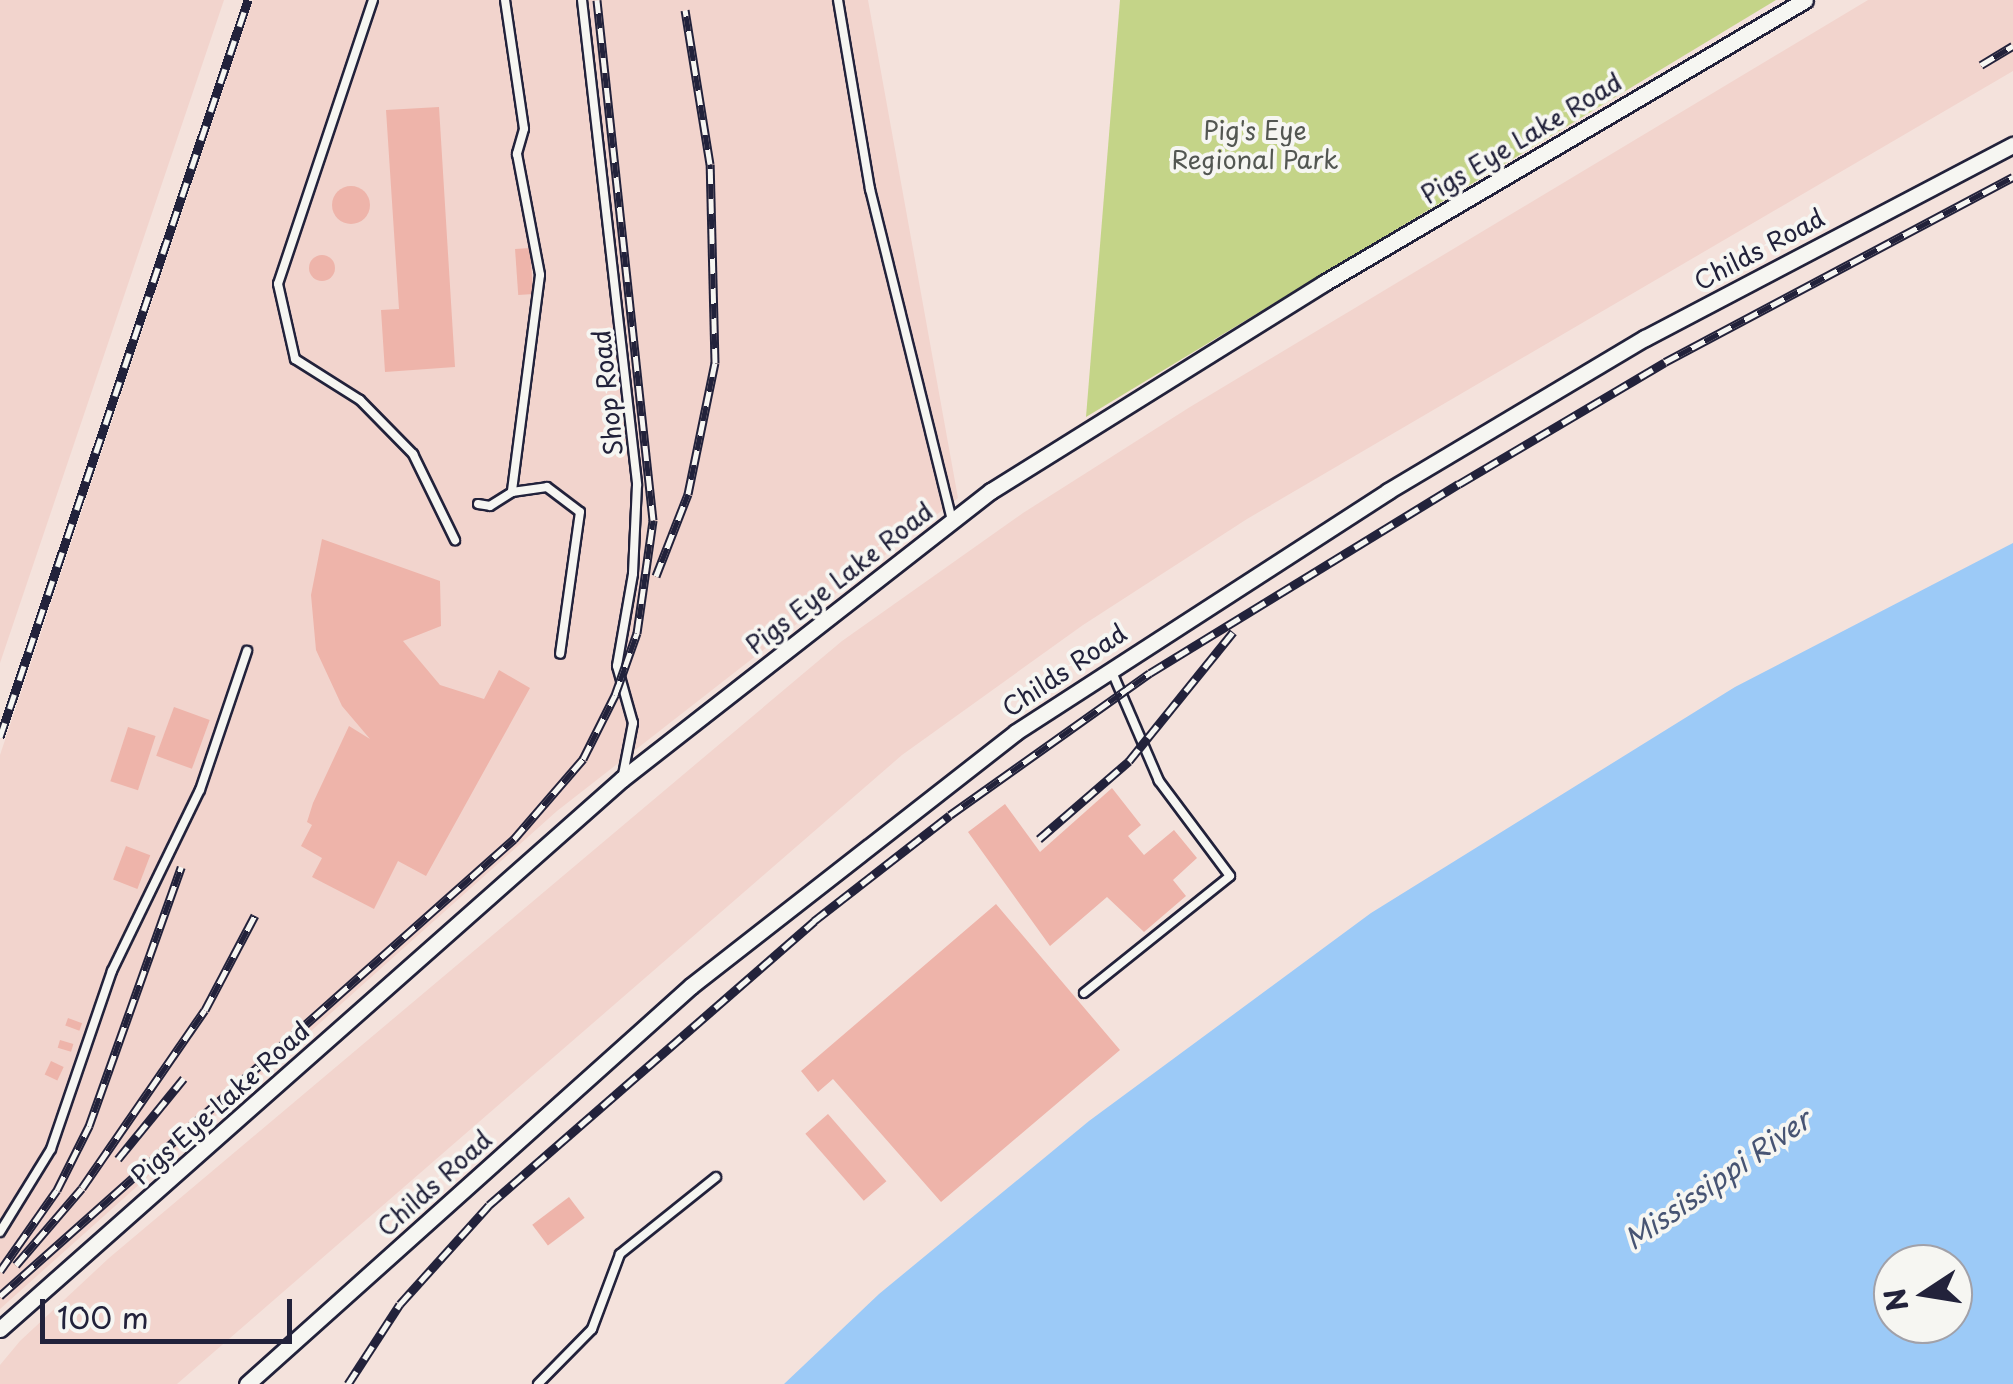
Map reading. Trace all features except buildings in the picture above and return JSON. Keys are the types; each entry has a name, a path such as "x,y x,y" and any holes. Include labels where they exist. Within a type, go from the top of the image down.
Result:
{"street":[{"name":"Pigs Eye Lake Road","path":"0,1328 622,779 952,521 1324,283 1805,0"},
{"name":"Childs Road","path":"247,1384 800,895 1110,668 1388,490 1656,332 2013,145"}],"lane":[{"path":"373,0 278,284 294,359 360,400 413,454 455,540"},
{"path":"505,0 524,129 517,154 540,275 512,492"},
{"name":"Shop Road","path":"582,0 637,485 634,574 617,666 632,723 622,779"},
{"path":"838,0 870,189 952,521"},
{"path":"478,504 490,506 512,492 548,487 580,512 560,654"},
{"path":"0,1232 52,1149 112,971 200,790 247,651"},
{"path":"1084,993 1230,876 1160,782 1110,668"},
{"path":"538,1384 592,1329 620,1254 716,1176"}],"shaded area":[{"path":"0,0 224,0 0,663"},
{"path":"253,0 868,0 958,498 557,811 0,1309 0,755"},
{"path":"1868,0 2013,0 2013,71 1247,519 1083,625 902,755 177,1384 0,1384 0,1365 20,1341 109,1258 842,641 1023,513 1190,407"}],"green space":[{"name":"Pig's Eye Regional Park","path":"1120,0 1776,0 1086,417"}],"water":[{"name":"Mississippi River","path":"2013,543 2013,1384 784,1384 879,1294 1089,1121 1371,913 1735,687"}],"railway":[{"path":"0,737 248,0"},
{"path":"0,1296 514,839 583,759 615,695 637,633 653,520 597,0"},
{"path":"656,576 688,494 715,363 710,164 685,10"},
{"path":"1981,65 2013,46"},
{"path":"348,1384 400,1304 489,1205 814,921 950,815 1150,673 1459,484 1665,362 2013,177"},
{"path":"1039,839 1129,761 1233,632"},
{"path":"0,1271 57,1190 89,1126 181,867"},
{"path":"16,1265 82,1188 205,1010 255,915"},
{"path":"118,1159 184,1078"}]}
